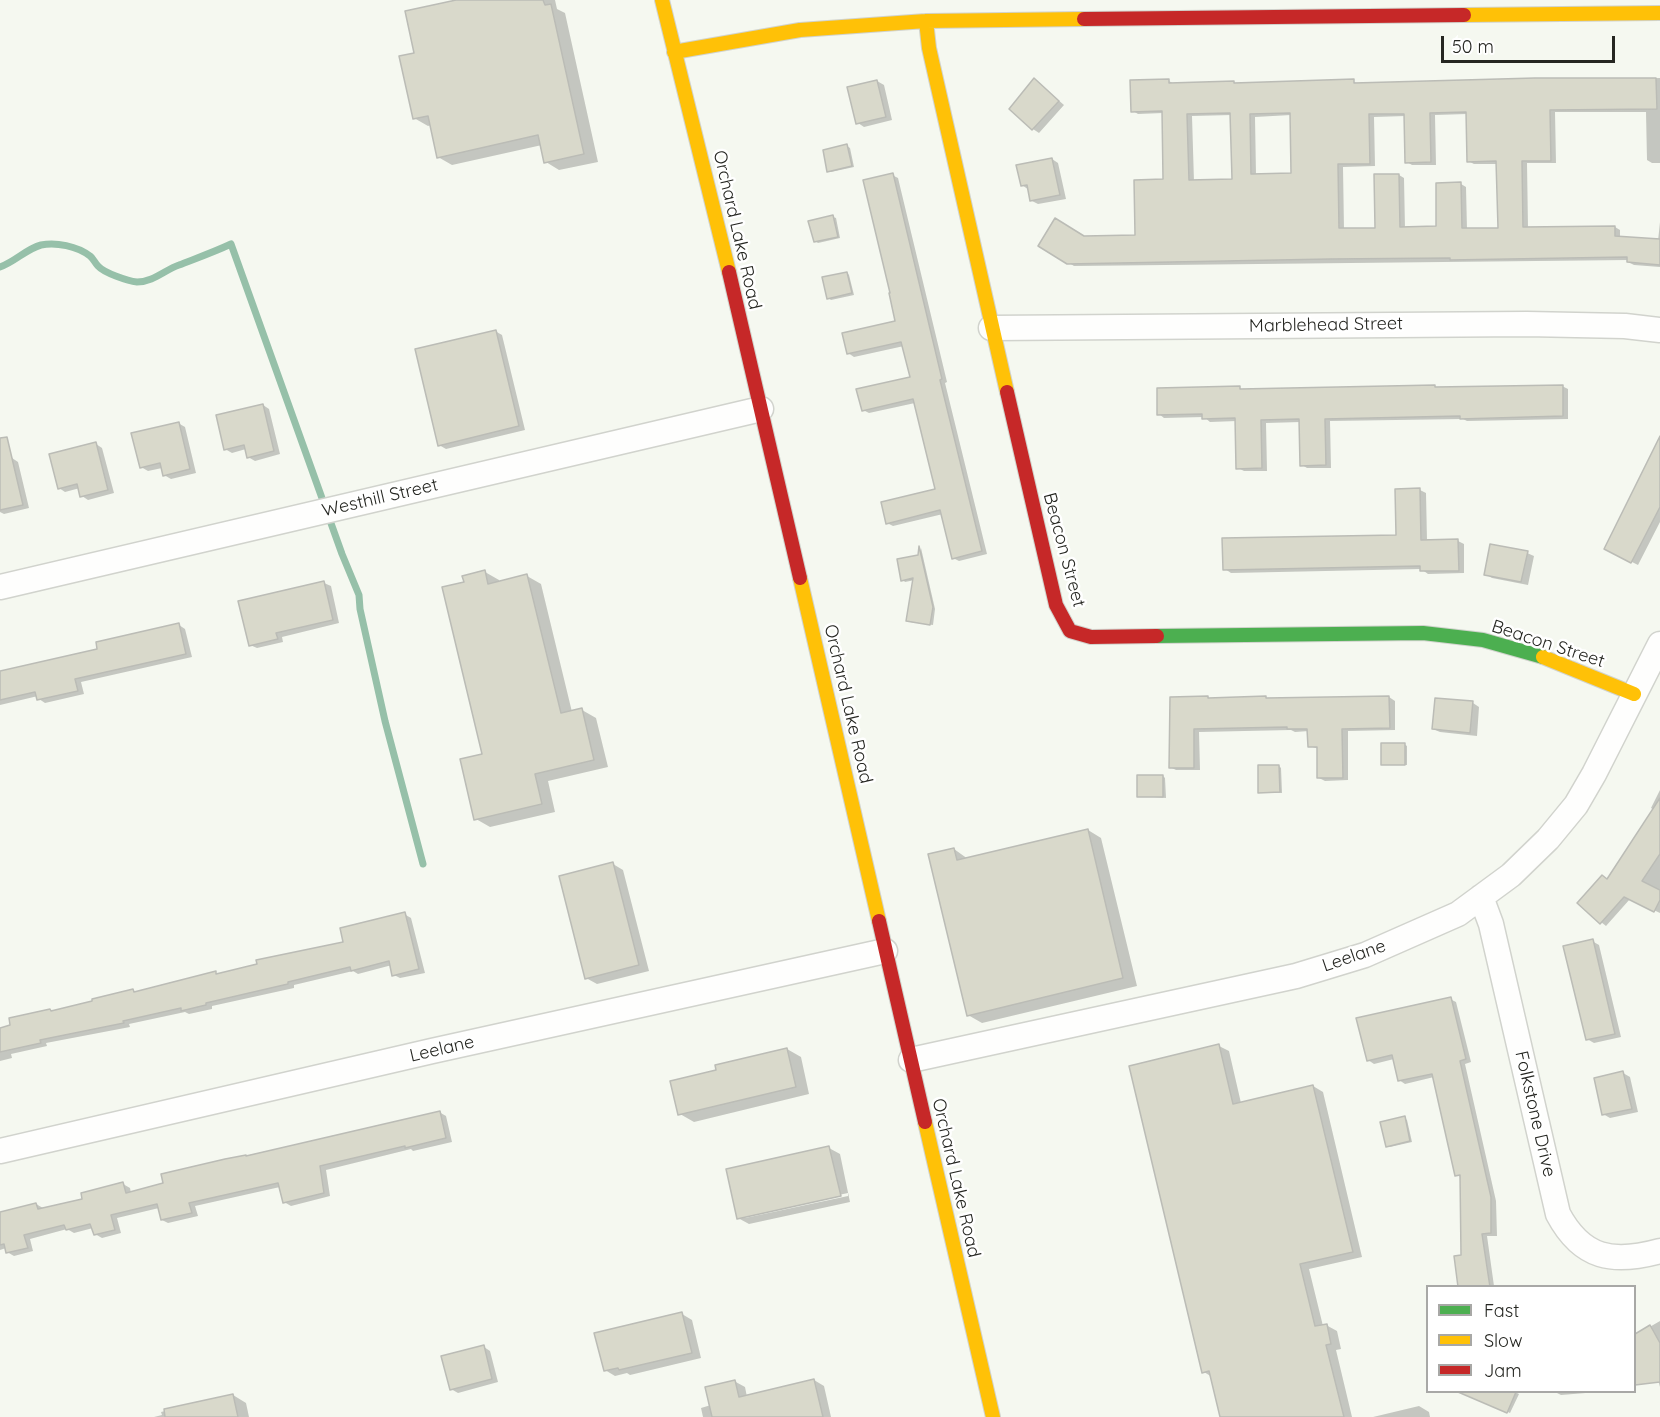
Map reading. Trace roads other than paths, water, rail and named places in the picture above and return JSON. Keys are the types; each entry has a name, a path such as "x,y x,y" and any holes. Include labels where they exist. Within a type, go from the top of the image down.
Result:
{"street":[{"name":"Orchard Lake Road","path":"662,0 692,116 761,409 993,1417"},
{"path":"674,52 800,30 926,21 1660,14"},
{"name":"Beacon Street","path":"926,21 929,48 991,328 1056,605 1070,631 1091,637 1423,633 1461,636 1518,649 1573,668 1634,694"},
{"name":"Marblehead Street","path":"991,328 1527,324 1625,326 1660,330"},
{"name":"Westhill Street","path":"0,587 761,409"},
{"name":"Leelane","path":"911,1060 1296,976 1365,955 1458,914 1511,875 1548,839 1576,805 1660,644"},
{"name":"Folkstone Drive","path":"1481,897 1491,924 1558,1214 1567,1231 1588,1249 1605,1257 1629,1258 1660,1251"},
{"name":"Leelane","path":"0,1151 432,1051 885,951"}],"waterway":[{"path":"0,267 41,245 60,245 73,247 85,253 101,269 111,274 137,282 154,278 174,267 231,244 342,554 359,595 360,609 385,721 423,864"}]}
